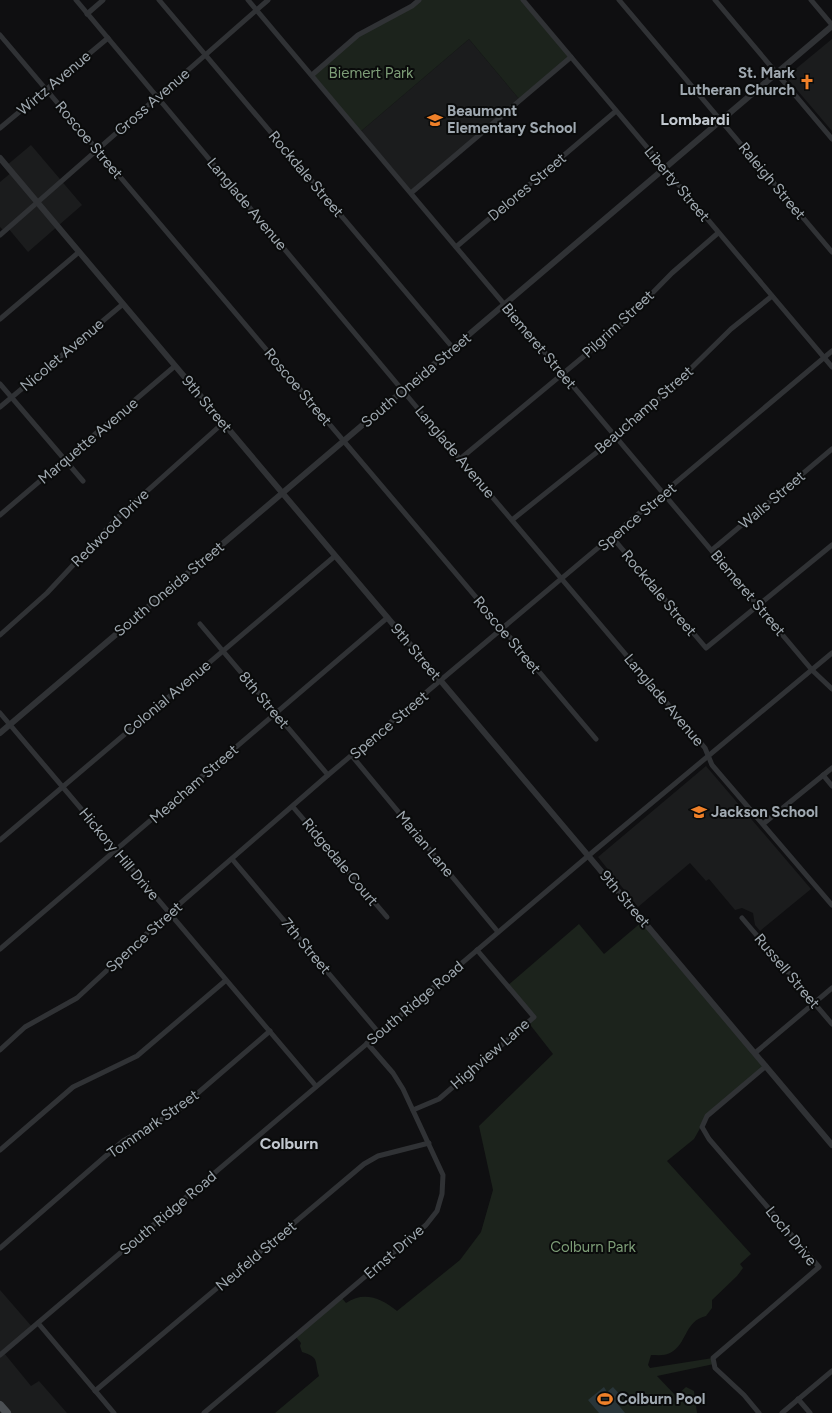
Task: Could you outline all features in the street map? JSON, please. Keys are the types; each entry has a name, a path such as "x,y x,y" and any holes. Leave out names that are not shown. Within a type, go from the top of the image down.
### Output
{"main road":[{"path":"0,1404 7,1413"}],"street":[{"name":"Langlade Avenue","path":"76,0 460,459 705,748 712,765 832,905"},
{"path":"87,14 103,0"},
{"name":"Rockdale Street","path":"159,0 453,348"},
{"name":"Biemeret Street","path":"248,0 812,670 832,689"},
{"name":"Gross Avenue","path":"0,235 268,0"},
{"path":"312,75 358,35 412,6 419,0"},
{"name":"Liberty Street","path":"523,0 832,368"},
{"name":"Raleigh Street","path":"619,0 832,252"},
{"path":"715,0 832,138"},
{"path":"811,0 832,25"},
{"name":"South Oneida Street","path":"0,733 343,441 404,391 720,119 832,25"},
{"name":"Roscoe Street","path":"0,34 502,630 596,739"},
{"name":"Wirtz Avenue","path":"0,128 108,38"},
{"path":"411,193 571,57"},
{"name":"Delores Street","path":"456,247 616,111"},
{"name":"9th Street","path":"0,158 832,1145"},
{"name":"Pilgrim Street","path":"460,459 619,327 672,273 718,233"},
{"path":"0,319 79,252"},
{"name":"Beauchamp Street","path":"512,520 668,392 731,329 772,296"},
{"name":"Nicolet Avenue","path":"0,407 123,304"},
{"name":"Spence Street","path":"0,1050 25,1027 77,998 169,913 293,807 328,775 441,682 832,351"},
{"name":"Marquette Avenue","path":"0,516 175,366"},
{"path":"0,384 83,481"},
{"name":"Redwood Drive","path":"0,635 47,593 117,518 223,423"},
{"name":"Walls Street","path":"712,550 832,449"},
{"name":"Rockdale Street","path":"612,537 706,648 759,606"},
{"path":"759,606 832,545"},
{"name":"Colonial Avenue","path":"0,840 335,556"},
{"name":"Meacham Street","path":"0,949 387,618"},
{"name":"8th Street","path":"200,624 328,775"},
{"name":"South Ridge Road","path":"0,1355 588,856 832,654"},
{"name":"Hickory Hill Drive","path":"0,712 225,981 270,1031 316,1086"},
{"name":"Marian Lane","path":"352,756 498,932"},
{"path":"763,824 832,768"},
{"path":"823,775 832,786"},
{"name":"Ridgedale Court","path":"293,807 387,917"},
{"name":"7th Street","path":"232,859 379,1033"},
{"name":"Russell Street","path":"742,918 832,1024"},
{"name":"Highview Lane","path":"413,1110 439,1099 534,1017 477,950"},
{"path":"0,1150 73,1086 137,1056 225,981"},
{"path":"755,1053 832,988"},
{"name":"Tommark Street","path":"0,1248 123,1142 178,1110 270,1031"},
{"name":"Ernst Drive","path":"204,1413 426,1225 437,1211 443,1175 413,1110 393,1074 367,1043"},
{"name":"Loch Drive","path":"759,1413 744,1395 715,1368 713,1358 819,1267 709,1139 702,1127 707,1116 766,1066"},
{"name":"Neufeld Street","path":"95,1391 364,1164 378,1156 429,1143"},
{"path":"38,1324 114,1413"},
{"path":"782,1413 832,1371"},
{"path":"798,1399 810,1413"}],"shaded area":[{"name":"Beaumont Elementary School","path":"469,39 520,100 411,193 360,132"},
{"path":"832,39 832,131 786,77"},
{"path":"31,145 82,205 28,252 8,228 4,231 0,227 0,182 12,172 6,166"},
{"name":"Jackson School","path":"706,766 811,889 760,931 755,925 753,913 742,908 735,910 709,879 706,881 690,863 638,907 598,857"},
{"path":"0,1290 33,1328 4,1353 31,1386 39,1381 67,1413 0,1413"},
{"name":"Colburn Pool","path":"604,1387 607,1392 613,1387 622,1397 616,1402 625,1413 599,1413 588,1400"}],"green space":[{"name":"Biemert Park","path":"419,0 523,0 571,57 520,100 469,39 360,132 312,75 358,35"},
{"name":"Colburn Park","path":"643,921 766,1066 707,1116 694,1139 667,1161 751,1254 740,1264 743,1268 737,1276 712,1300 712,1308 706,1316 693,1323 689,1328 680,1345 666,1355 651,1355 648,1365 650,1368 713,1358 714,1364 657,1376 676,1396 686,1387 694,1391 697,1413 275,1413 319,1376 314,1358 302,1352 300,1346 301,1343 295,1336 341,1297 346,1303 359,1297 372,1298 391,1306 397,1311 460,1260 481,1232 493,1190 479,1126 553,1054 528,1022 533,1017 507,986 579,924 604,954"}],"place":[{"name":"St. Mark Lutheran Church","path":"807,82"},
{"name":"Beaumont Elementary School","path":"435,120"},
{"name":"Jackson School","path":"699,812"},
{"name":"Colburn Pool","path":"605,1399"}],"district":[{"name":"Lombardi","path":"695,119"},
{"name":"Colburn","path":"289,1143"}]}
